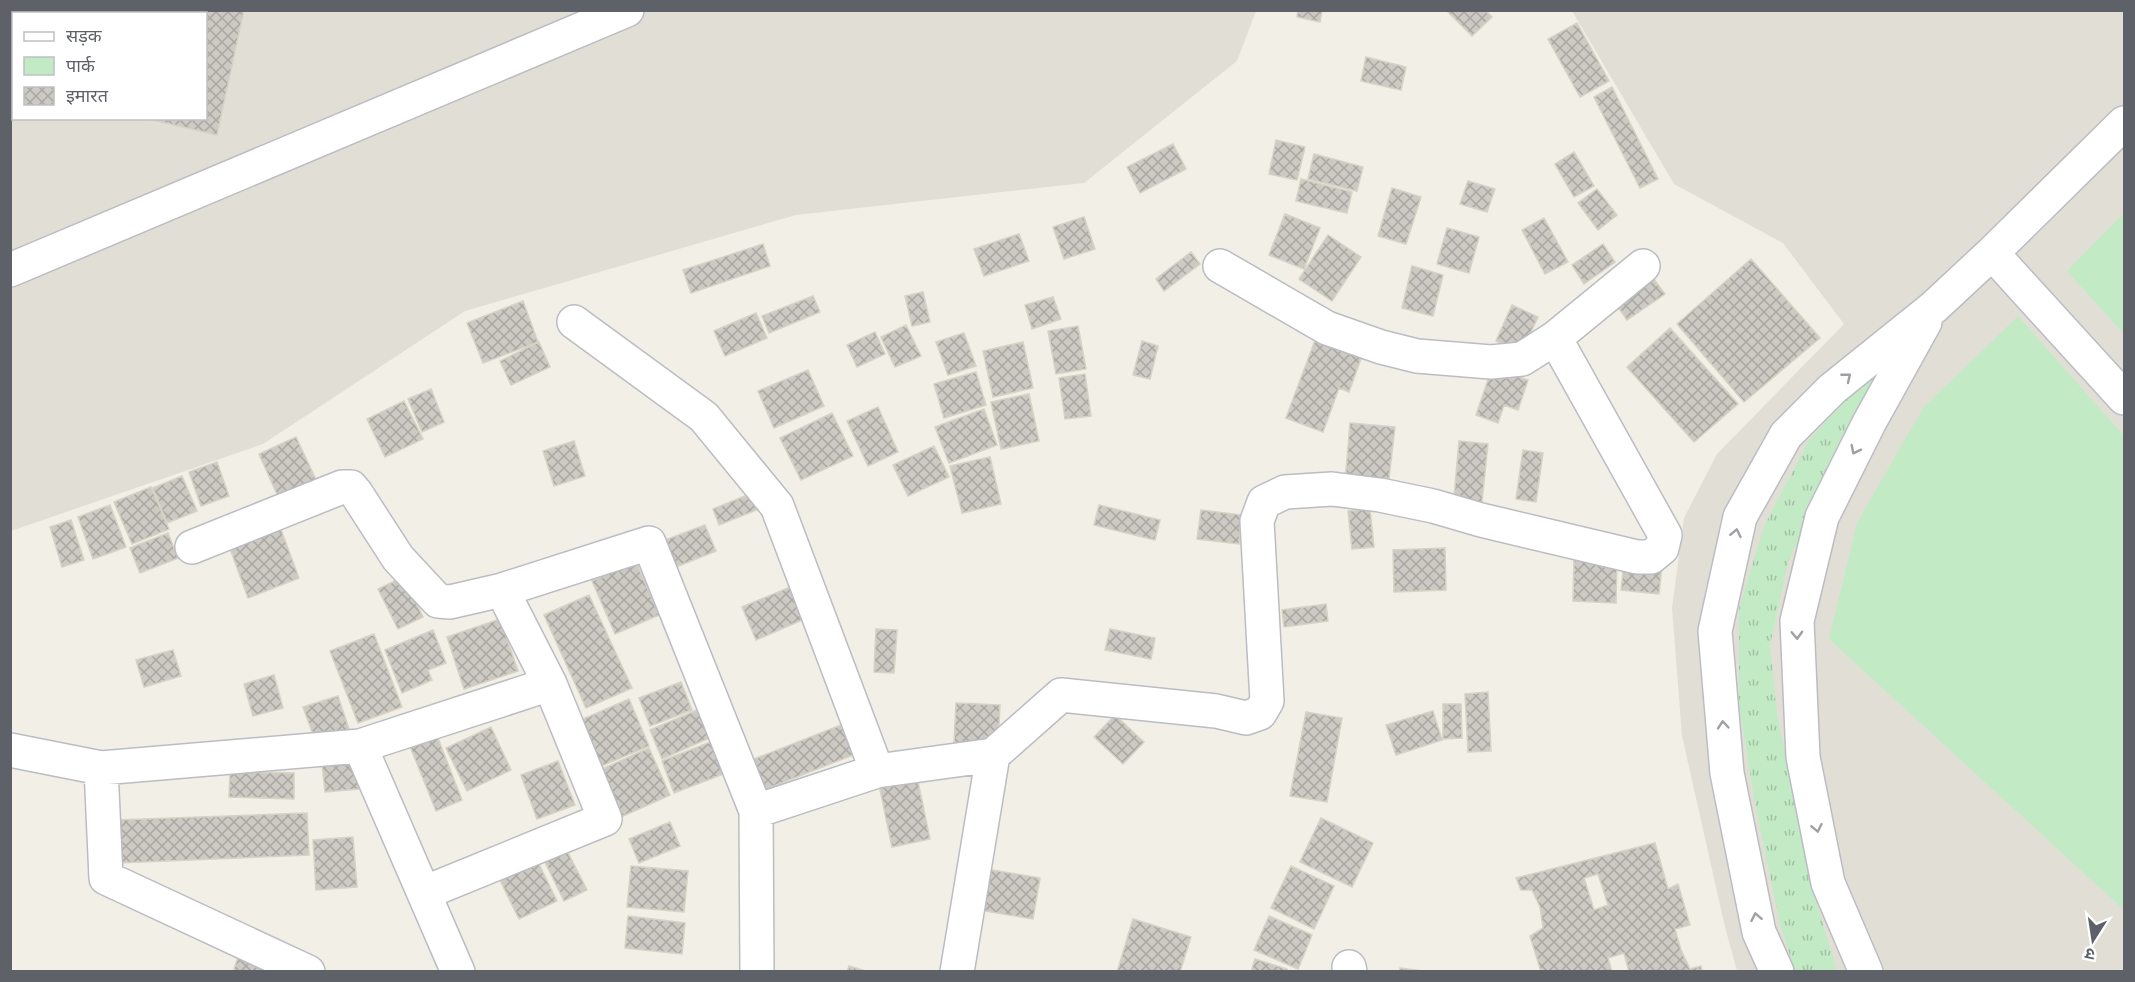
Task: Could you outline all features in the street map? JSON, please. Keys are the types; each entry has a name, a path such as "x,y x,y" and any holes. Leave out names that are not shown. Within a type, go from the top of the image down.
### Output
{"street":[{"path":"10,270 627,10"},
{"path":"1777,972 1759,932 1727,773 1715,631 1740,517 1786,435 1832,389 1934,307 2124,123"},
{"path":"1992,253 2124,398"},
{"path":"1220,266 1327,328 1417,356 1491,362 1522,359 1555,338 1643,266"},
{"path":"1866,972 1828,883 1805,768 1797,621 1822,517 1869,423 1934,307"},
{"path":"574,322 704,417 777,506 877,771"},
{"path":"756,811 877,771 993,755 1061,695 1216,711 1246,718 1260,713 1267,701 1257,521 1264,501 1285,492 1332,489 1380,495 1637,557 1651,556 1662,548 1665,535 1555,338"},
{"path":"192,547 342,487 351,487 398,558 438,601 450,602 502,590 650,543 756,811 757,972"},
{"path":"424,892 605,819 550,684 502,590"},
{"path":"10,750 101,768 360,746 550,684"},
{"path":"360,746 458,972"},
{"path":"957,972 993,755"},
{"path":"101,768 106,878 308,972"}],"shaded area":[{"path":"10,11 1256,11 1237,61 1084,183 796,215 465,311 263,444 11,531"},
{"path":"1572,11 2124,11 2124,971 1737,971 1682,736 1672,608 1684,518 1717,454 1844,324 1783,243 1674,184"}],"green space":[{"path":"2124,213 2124,334 2067,271"},
{"path":"2018,316 2124,436 2124,910 1829,639 1857,523 1923,408"},
{"path":"1885,370 1825,479 1788,563 1770,645 1777,715 1818,907 1837,971 1795,971 1780,924 1754,798 1739,704 1739,609 1764,526 1808,442 1851,392"}],"building":[{"path":"140,10 244,10 217,135 153,120 207,120 207,12 140,12"},
{"path":"1298,10 1322,10 1320,22 1297,17"},
{"path":"1446,10 1485,10 1492,17 1472,36"},
{"path":"1577,23 1609,81 1580,97 1548,39"},
{"path":"1366,57 1406,67 1401,90 1361,81"},
{"path":"1612,87 1658,179 1640,188 1594,97"},
{"path":"1276,140 1305,147 1297,180 1269,174"},
{"path":"1173,144 1186,169 1140,193 1127,167"},
{"path":"1574,152 1594,186 1574,197 1555,164"},
{"path":"1314,154 1363,167 1357,191 1308,179"},
{"path":"1301,179 1352,192 1347,213 1296,201"},
{"path":"1468,181 1495,189 1487,212 1460,204"},
{"path":"1392,188 1421,197 1406,244 1378,236"},
{"path":"1597,189 1617,215 1598,230 1578,203"},
{"path":"1285,214 1320,228 1304,269 1269,255"},
{"path":"1084,217 1095,249 1064,259 1053,227"},
{"path":"1544,218 1568,262 1545,274 1522,230"},
{"path":"1447,228 1479,237 1469,273 1437,264"},
{"path":"1019,234 1029,261 984,276 974,249"},
{"path":"1328,235 1361,257 1332,301 1299,279"},
{"path":"763,244 770,266 691,293 683,270"},
{"path":"1603,244 1615,262 1584,284 1572,265"},
{"path":"1191,252 1200,264 1164,291 1156,279"},
{"path":"1751,259 1820,338 1744,402 1677,324"},
{"path":"1412,266 1443,275 1433,316 1402,308"},
{"path":"1650,274 1665,294 1627,320 1613,300"},
{"path":"923,292 930,322 912,326 905,296"},
{"path":"813,296 820,312 769,333 762,316"},
{"path":"1053,297 1061,319 1032,329 1025,305"},
{"path":"523,301 538,342 483,363 467,323"},
{"path":"1512,305 1538,317 1521,353 1496,341"},
{"path":"756,313 767,338 725,356 714,331"},
{"path":"906,325 921,356 895,367 881,337"},
{"path":"1078,326 1086,369 1056,374 1048,331"},
{"path":"1670,328 1738,404 1694,442 1627,367"},
{"path":"875,332 885,354 857,367 847,345"},
{"path":"964,333 976,366 948,375 936,342"},
{"path":"1317,335 1363,353 1349,392 1339,388 1323,432 1286,418"},
{"path":"1142,341 1158,346 1150,379 1133,375"},
{"path":"539,342 550,367 511,385 500,361"},
{"path":"1023,342 1033,388 993,397 983,351"},
{"path":"1492,368 1528,380 1518,410 1504,405 1498,423 1476,415"},
{"path":"808,370 824,406 774,428 758,391"},
{"path":"976,372 986,405 944,418 934,384"},
{"path":"1085,374 1091,416 1065,419 1059,378"},
{"path":"431,389 444,422 422,432 408,399"},
{"path":"1029,394 1039,441 1001,449 991,402"},
{"path":"404,401 423,439 385,457 367,419"},
{"path":"878,407 898,452 868,466 847,421"},
{"path":"984,409 997,445 949,463 935,427"},
{"path":"832,413 853,456 801,480 780,438"},
{"path":"1350,423 1395,427 1388,487 1345,482"},
{"path":"296,437 318,484 280,501 259,454"},
{"path":"574,441 585,476 554,486 543,451"},
{"path":"1459,441 1488,444 1481,511 1453,508"},
{"path":"934,446 949,477 908,496 893,465"},
{"path":"1523,450 1543,453 1536,502 1516,499"},
{"path":"990,457 1001,504 962,513 950,466"},
{"path":"217,462 229,496 201,506 189,472"},
{"path":"182,476 197,511 167,523 153,488"},
{"path":"151,487 169,529 132,544 114,502"},
{"path":"755,492 761,508 719,525 713,509"},
{"path":"110,505 126,547 93,559 78,517"},
{"path":"1099,505 1160,520 1155,540 1094,525"},
{"path":"1370,509 1374,547 1352,549 1348,511"},
{"path":"1201,510 1241,515 1239,544 1197,539"},
{"path":"71,520 84,560 62,567 50,527"},
{"path":"705,525 716,551 671,569 660,542"},
{"path":"280,527 299,578 248,598 229,546"},
{"path":"168,533 178,558 140,573 130,548"},
{"path":"1445,548 1446,590 1394,592 1393,550"},
{"path":"1574,559 1617,561 1616,603 1573,601"},
{"path":"636,562 659,615 615,634 592,581"},
{"path":"1624,563 1662,567 1659,594 1621,590"},
{"path":"403,577 423,617 398,629 378,589"},
{"path":"795,585 809,617 756,640 742,607"},
{"path":"589,595 632,688 586,708 544,615"},
{"path":"1326,604 1328,621 1284,627 1282,610"},
{"path":"500,619 518,671 464,689 447,637"},
{"path":"876,629 897,630 894,673 874,672"},
{"path":"1110,629 1155,638 1151,659 1105,650"},
{"path":"433,630 446,663 428,670 432,680 402,693 385,650"},
{"path":"374,634 402,707 358,723 330,651"},
{"path":"173,650 181,676 144,687 136,660"},
{"path":"274,675 283,708 253,716 244,684"},
{"path":"681,682 692,710 650,726 639,698"},
{"path":"1488,692 1491,751 1468,752 1465,694"},
{"path":"338,696 349,729 315,740 303,707"},
{"path":"629,699 649,746 592,770 572,724"},
{"path":"956,703 1000,705 998,745 954,743"},
{"path":"1443,704 1461,704 1462,738 1443,739"},
{"path":"704,707 716,735 662,759 650,730"},
{"path":"1433,711 1442,740 1396,755 1386,725"},
{"path":"1306,712 1342,718 1327,802 1290,796"},
{"path":"1115,715 1144,742 1123,764 1094,737"},
{"path":"841,725 853,755 756,793 744,763"},
{"path":"491,727 511,770 467,791 446,748"},
{"path":"434,728 462,800 436,811 407,739"},
{"path":"718,739 731,771 674,793 662,761"},
{"path":"649,748 670,795 612,821 591,774"},
{"path":"354,751 359,789 325,792 321,754"},
{"path":"558,761 575,805 537,819 521,775"},
{"path":"230,772 294,773 294,799 229,797"},
{"path":"916,772 930,839 892,847 878,780"},
{"path":"307,813 309,855 118,863 117,820"},
{"path":"1321,818 1373,843 1352,887 1300,862"},
{"path":"670,822 680,846 639,863 629,839"},
{"path":"353,837 357,887 316,890 313,840"},
{"path":"562,841 587,890 564,901 540,852"},
{"path":"1655,843 1668,889 1678,884 1690,925 1675,929 1681,950 1690,969 1701,966 1702,972 1629,972 1624,953 1608,958 1612,972 1541,972 1530,936 1543,928 1540,907 1532,890 1521,890 1516,878","holes":["1598,874 1608,905 1594,910 1584,878"]},
{"path":"534,854 557,901 519,919 496,872"},
{"path":"631,866 688,871 684,912 627,907"},
{"path":"1291,866 1334,886 1314,929 1271,908"},
{"path":"980,868 1040,878 1033,919 973,909"},
{"path":"628,916 685,923 682,954 625,948"},
{"path":"1269,916 1312,935 1298,969 1254,950"},
{"path":"1133,919 1191,937 1180,972 1117,972"},
{"path":"239,954 287,972 233,972"},
{"path":"1255,959 1287,969 1287,972 1251,972"},
{"path":"849,966 869,972 847,972"},
{"path":"1400,968 1430,972 1400,972"}]}
